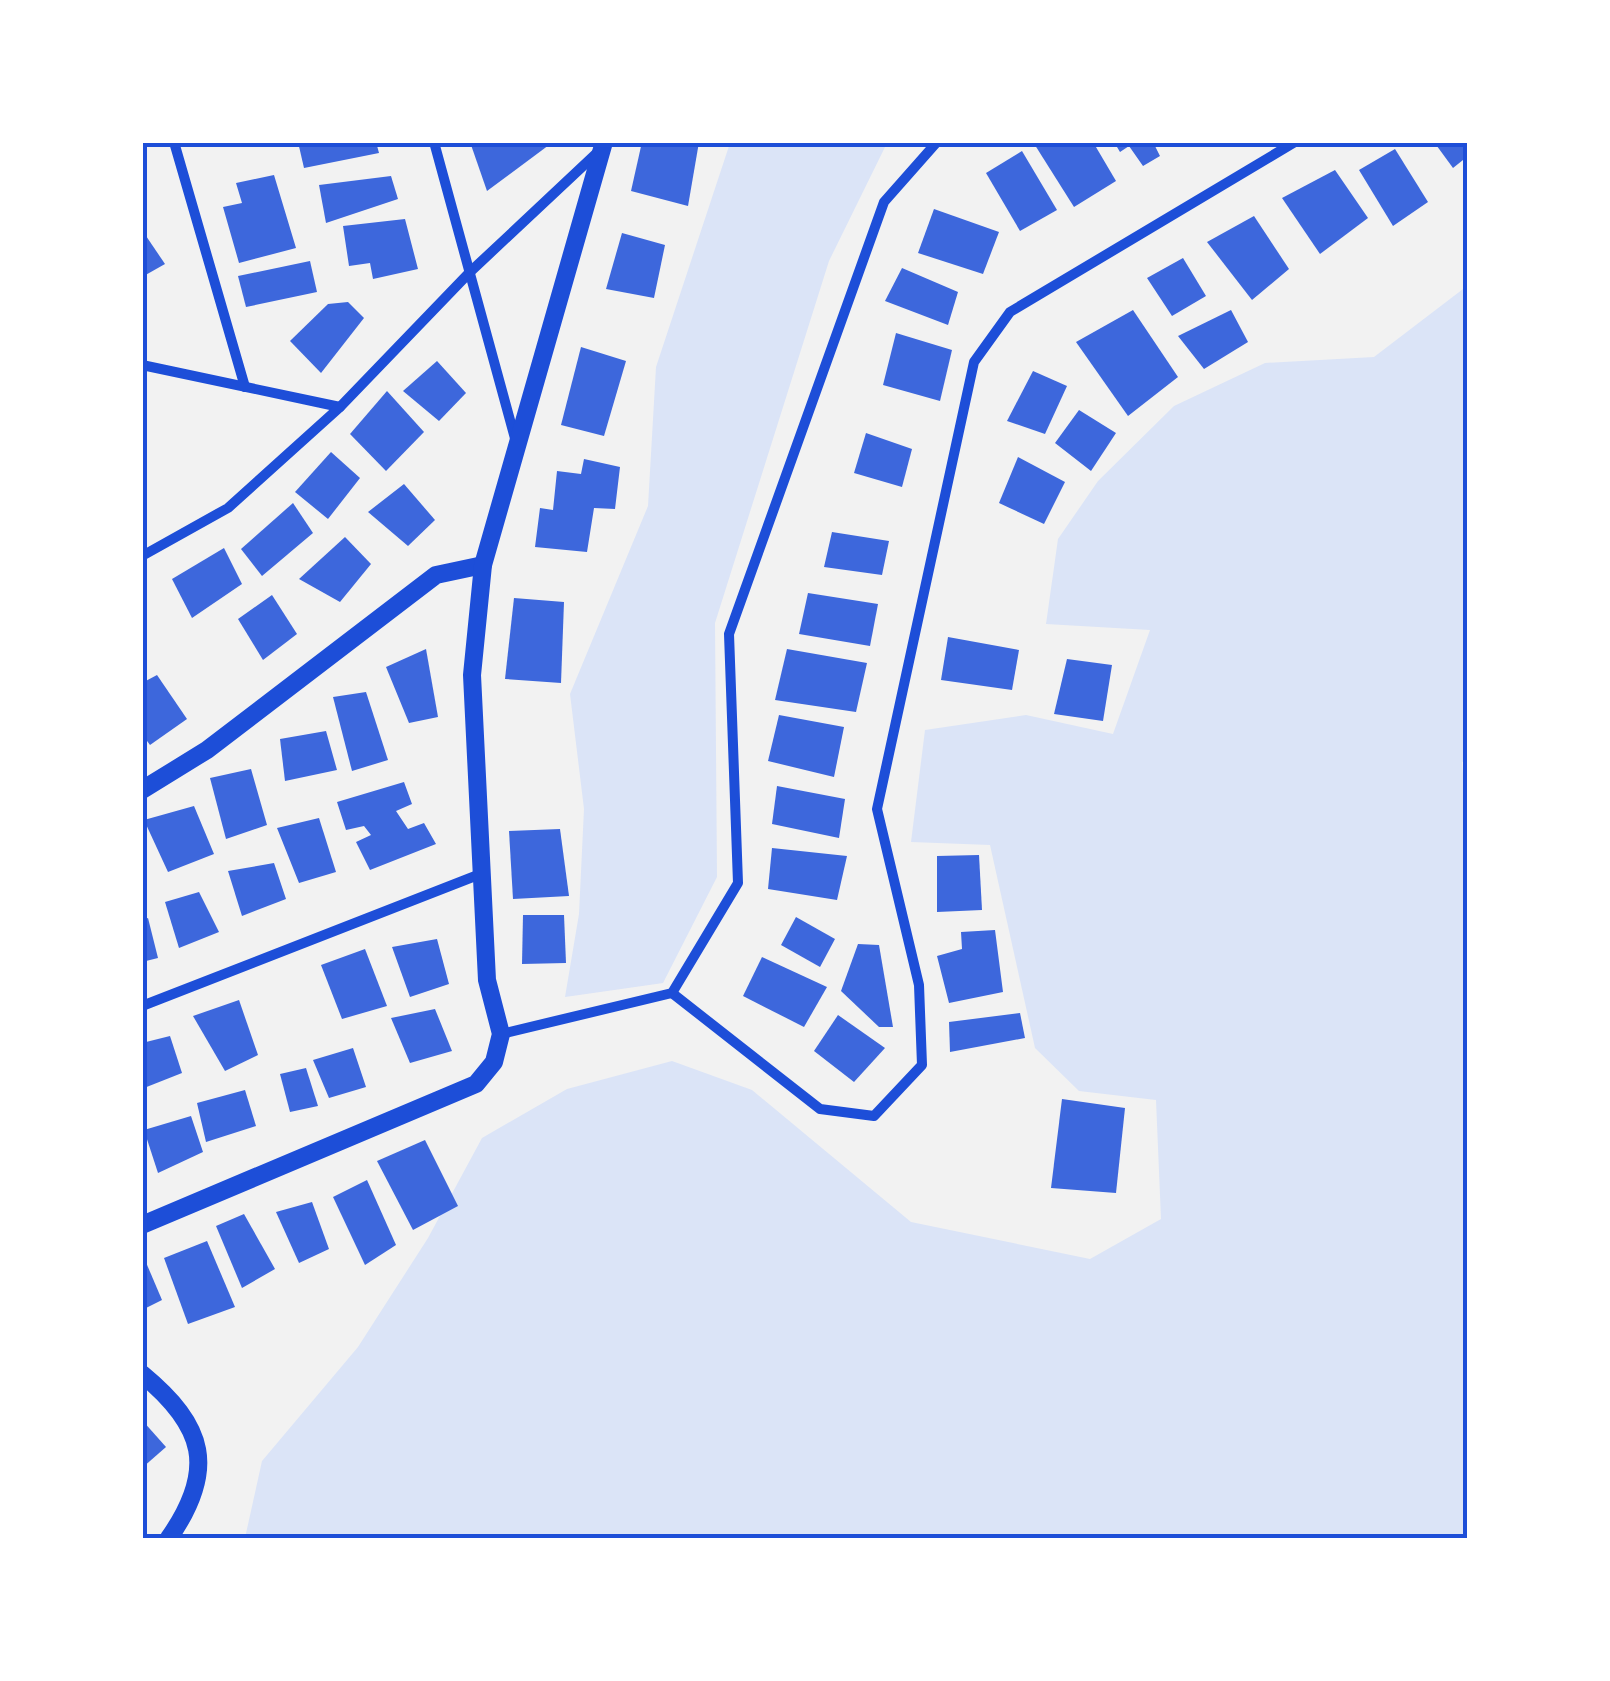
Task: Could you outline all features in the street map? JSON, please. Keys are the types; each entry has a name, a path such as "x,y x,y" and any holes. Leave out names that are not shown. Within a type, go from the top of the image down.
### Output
{"street":[{"path":"174,142 245,387"},
{"path":"434,142 518,448"},
{"path":"501,1034 672,994 738,884 729,634 884,202 937,142"},
{"path":"672,994 820,1108 874,1116 922,1065 918,985 877,809 974,362 1010,312 1295,142"},
{"path":"142,556 228,508 340,407 470,272 604,145"},
{"path":"142,1225 476,1084 494,1062 501,1034 487,980 472,674 482,566 604,145"},
{"path":"142,365 340,407"},
{"path":"142,790 206,750 436,575 482,566"},
{"path":"142,1006 483,873"},
{"path":"142,1374 179,1404 196,1443 199,1472 190,1509 169,1538"}],"shaded area":[{"path":"730,143 887,143 829,261 715,623 717,877 663,983 565,997 579,914 584,809 570,694 648,506 656,367"},
{"path":"1467,286 1468,760 1462,762 1468,837 1467,1538 245,1538 262,1461 358,1347 428,1238 482,1138 567,1089 672,1061 752,1090 911,1222 1090,1259 1161,1219 1156,1100 1079,1091 1035,1048 990,845 911,842 925,730 1026,715 1113,734 1150,630 1046,624 1058,539 1098,481 1174,406 1265,363 1374,357"}],"building":[{"path":"298,142 376,142 379,153 304,168"},
{"path":"470,142 553,142 487,191"},
{"path":"642,142 699,142 688,206 631,191"},
{"path":"1033,142 1093,142 1116,181 1074,207"},
{"path":"1114,142 1153,142 1160,156 1143,166 1129,146 1120,152"},
{"path":"1434,142 1468,142 1468,156 1453,168"},
{"path":"1395,149 1428,202 1393,226 1359,170"},
{"path":"1022,151 1057,210 1020,231 986,173"},
{"path":"1335,170 1368,218 1320,254 1282,198"},
{"path":"274,175 296,248 239,263 223,207 242,203 236,183"},
{"path":"391,176 398,199 326,223 319,185"},
{"path":"934,209 999,232 983,274 918,253"},
{"path":"1254,216 1289,269 1252,300 1207,242"},
{"path":"405,219 418,269 373,279 370,263 349,266 343,226"},
{"path":"142,230 165,264 142,277"},
{"path":"622,233 665,245 654,298 606,289"},
{"path":"1183,258 1206,296 1172,316 1147,278"},
{"path":"310,261 317,292 246,307 238,276"},
{"path":"902,268 958,292 948,325 885,301"},
{"path":"348,302 364,318 321,373 290,341 328,304"},
{"path":"1133,310 1178,377 1128,416 1076,342"},
{"path":"1231,310 1248,342 1204,369 1178,336"},
{"path":"896,333 952,350 940,401 883,385"},
{"path":"581,347 626,361 604,436 561,425"},
{"path":"437,361 466,393 439,421 403,391"},
{"path":"1033,371 1067,386 1045,434 1007,421"},
{"path":"387,391 424,432 386,471 350,434"},
{"path":"1079,410 1116,433 1091,471 1055,443"},
{"path":"866,433 912,449 902,487 854,473"},
{"path":"331,452 360,478 328,519 295,492"},
{"path":"1018,457 1065,482 1044,524 999,503"},
{"path":"584,459 620,467 615,509 594,508 587,552 535,547 540,508 553,510 557,471 581,474"},
{"path":"404,484 435,520 408,546 368,512"},
{"path":"293,503 313,533 262,576 241,549"},
{"path":"832,532 889,541 882,575 824,567"},
{"path":"345,537 371,564 340,602 299,579"},
{"path":"224,548 242,584 192,618 172,579"},
{"path":"808,593 878,604 870,646 799,634"},
{"path":"272,595 297,634 263,660 238,619"},
{"path":"514,598 564,602 561,683 505,679"},
{"path":"948,637 1019,650 1012,690 941,680"},
{"path":"426,649 438,717 409,723 386,667"},
{"path":"787,649 867,663 856,712 775,700"},
{"path":"1067,659 1112,665 1103,721 1054,714"},
{"path":"157,675 187,719 150,745 142,734 142,683"},
{"path":"366,692 388,760 352,771 333,697"},
{"path":"779,715 844,727 834,777 768,761"},
{"path":"326,731 337,770 285,781 280,739"},
{"path":"251,769 267,825 226,839 210,778"},
{"path":"404,782 412,804 396,811 408,829 424,823 436,844 370,870 356,842 371,835 364,826 346,830 337,802"},
{"path":"777,786 845,799 839,838 772,824"},
{"path":"194,806 214,854 168,872 144,820"},
{"path":"319,818 336,872 299,883 277,828"},
{"path":"560,829 569,896 513,899 509,831"},
{"path":"772,848 847,856 837,900 768,889"},
{"path":"979,855 982,910 937,912 937,856"},
{"path":"274,863 286,899 242,916 228,871"},
{"path":"199,892 219,932 179,948 165,902"},
{"path":"523,915 564,915 566,963 522,964"},
{"path":"796,917 835,939 820,967 781,945"},
{"path":"148,918 158,958 142,962 142,920"},
{"path":"995,930 1003,992 949,1003 937,956 962,949 961,932"},
{"path":"437,939 449,984 410,997 392,947"},
{"path":"858,944 879,945 893,1027 879,1027 841,991"},
{"path":"365,949 387,1006 342,1019 321,965"},
{"path":"762,957 827,987 804,1027 743,996"},
{"path":"239,1000 258,1055 225,1071 193,1016"},
{"path":"435,1009 452,1051 410,1063 391,1018"},
{"path":"1020,1013 1025,1038 950,1052 949,1022"},
{"path":"838,1015 885,1048 854,1082 814,1051"},
{"path":"170,1036 182,1073 144,1088 142,1043"},
{"path":"353,1048 366,1087 329,1098 313,1060"},
{"path":"306,1068 318,1106 290,1112 280,1074"},
{"path":"245,1090 256,1126 206,1142 197,1103"},
{"path":"1062,1099 1125,1108 1116,1193 1051,1188"},
{"path":"191,1116 203,1152 158,1173 144,1130"},
{"path":"425,1140 458,1206 413,1230 377,1161"},
{"path":"367,1180 396,1245 365,1265 333,1197"},
{"path":"312,1202 329,1249 299,1263 276,1212"},
{"path":"244,1214 275,1269 242,1288 216,1226"},
{"path":"207,1241 235,1307 188,1324 164,1258"},
{"path":"142,1253 162,1300 142,1310"},
{"path":"142,1420 166,1447 142,1468"}]}
